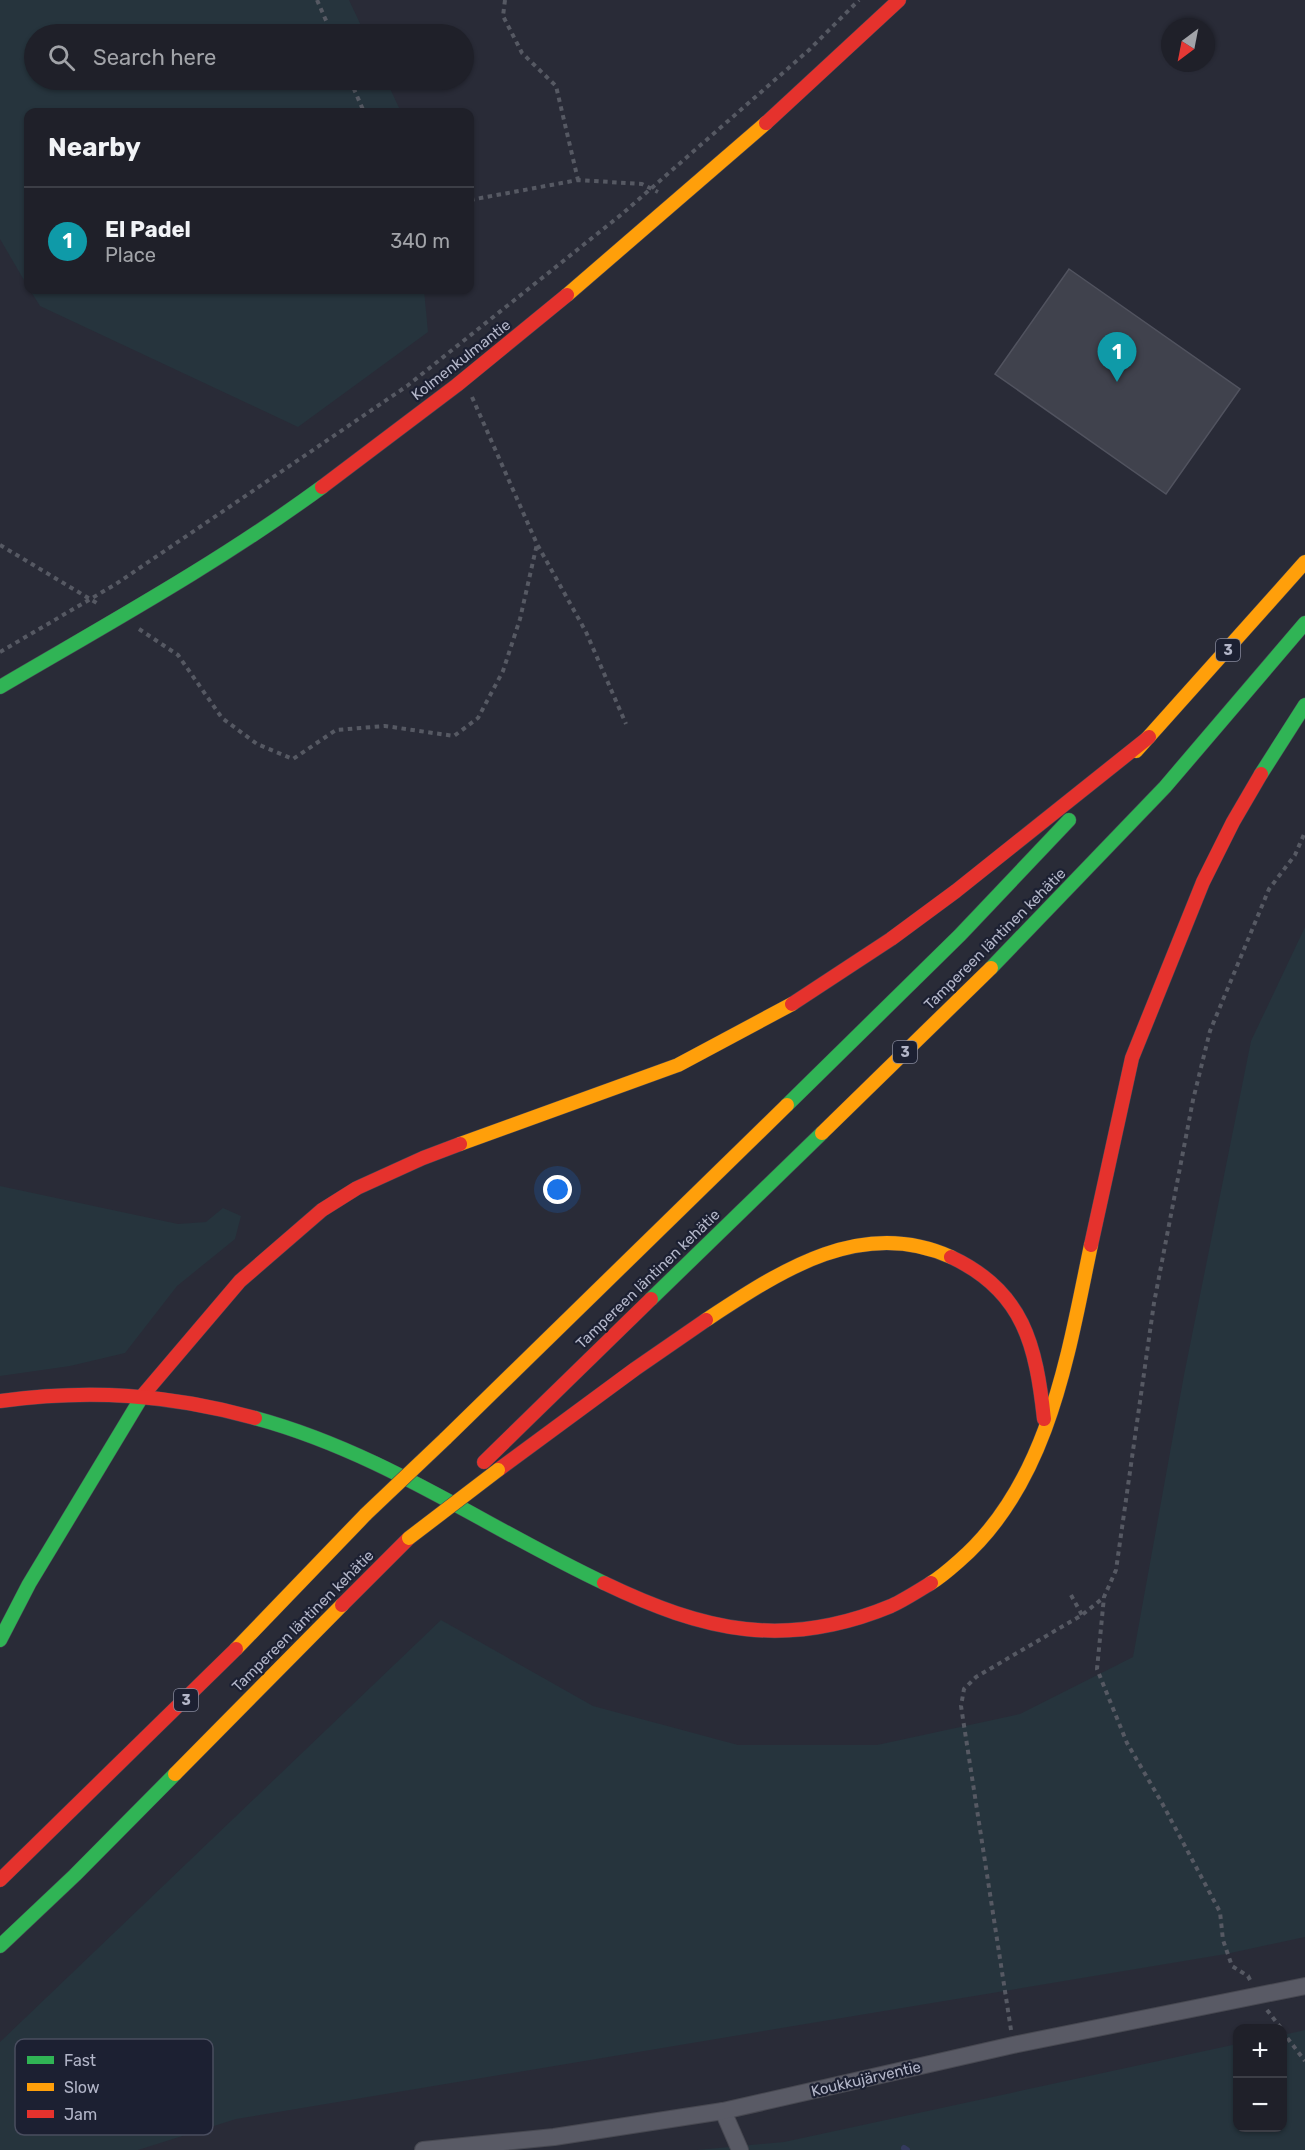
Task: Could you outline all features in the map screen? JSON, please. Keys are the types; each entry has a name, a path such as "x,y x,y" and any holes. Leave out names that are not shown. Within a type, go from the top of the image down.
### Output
{"main road":[{"name":"Kolmenkulmantie","path":"0,687 120,617 241,542 300,502 465,380 677,202 899,0"},
{"name":"Tampereen läntinen kehätie","path":"0,1880 213,1673 366,1514 960,935 1149,737 1305,562"},
{"name":"Tampereen läntinen kehätie","path":"0,1946 75,1875 484,1462 995,964 1165,787 1305,623"},
{"path":"0,1401 60,1394 143,1395 228,1411 298,1431 364,1457 610,1588 658,1609 728,1627 756,1631 812,1629 839,1625 882,1610 912,1596 935,1582 977,1545 997,1522 1031,1466 1066,1368 1130,1062 1191,906 1232,823 1305,705"},
{"path":"0,1640 29,1584 143,1395 240,1281 322,1210 357,1188 423,1158 678,1065 798,1001 891,939 947,898 1149,737"},
{"path":"409,1538 594,1398 686,1333 761,1285 804,1261 840,1249 899,1242 925,1247 975,1269 1004,1293 1019,1313 1031,1339 1039,1370 1045,1431"}],"street":[{"name":"Koukkujärventie","path":"423,2150 554,2137 723,2111 1013,2045 1305,1986"},
{"path":"723,2111 740,2150"}],"path":[{"path":"317,0 328,24"},
{"path":"505,0 503,16 522,53 556,86 578,180"},
{"path":"0,652 116,584 407,386 622,214 809,50 859,0"},
{"path":"354,90 362,108"},
{"path":"474,199 578,180 642,184 677,202"},
{"path":"465,380 537,544 585,632 626,724"},
{"path":"0,545 91,599 178,655 222,718 257,744 292,759 336,730 385,726 454,736 478,718 502,671 520,619 537,544"},
{"path":"1257,1996 1248,1976 1232,1966 1223,1940 1220,1912 1127,1743 1097,1669 1104,1597 1116,1570 1154,1303 1193,1100 1209,1031 1269,889 1295,855 1305,832"},
{"path":"1071,1595 1082,1616"},
{"path":"1013,2045 961,1706 964,1689 976,1677 1082,1616 1104,1597"},
{"path":"1287,2038 1305,2061"}],"shaded area":[{"path":"0,0 349,0 360,24 24,24 24,90 391,90 399,108 24,108 24,280 0,239"},
{"path":"32,294 424,294 428,332 298,427 40,306"},
{"path":"1305,927 1305,1937 1226,1954 236,2119 213,2126 213,2039 15,2039 15,2135 185,2135 138,2150 0,2150 0,2042 441,1620 593,1706 738,1745 877,1745 1020,1714 1133,1657 1184,1375 1251,1041"},
{"path":"0,1186 178,1224 206,1222 223,1208 241,1216 235,1239 177,1286 125,1353 70,1366 0,1376"},
{"path":"1305,2030 1305,2150 697,2150 784,2142 1233,2045 1233,2132 1287,2132 1287,2034"}],"building":[{"path":"1069,269 1240,389 1166,494 995,374"}],"traffic: fast":[{"path":"0,687 204,566 322,487"},
{"path":"991,968 1165,787 1305,623"},
{"path":"1261,774 1305,705"},
{"path":"787,1105 960,935 1069,820"},
{"path":"651,1299 822,1133"},
{"path":"0,1640 29,1584 143,1395"},
{"path":"255,1418 302,1433 391,1471 604,1583"},
{"path":"0,1946 75,1875 175,1774"}],"traffic: slow":[{"path":"567,295 766,123"},
{"path":"1136,751 1305,562"},
{"path":"822,1133 991,968"},
{"path":"460,1144 678,1065 792,1004"},
{"path":"445,1439 787,1105"},
{"path":"706,1320 762,1284 792,1268 822,1255 853,1246 885,1243 918,1246 951,1257"},
{"path":"931,1583 959,1561 990,1529 1014,1494 1034,1455 1050,1415 1063,1372 1091,1245"},
{"path":"366,1514 445,1439"},
{"path":"409,1538 498,1470"},
{"path":"236,1649 366,1514"},
{"path":"175,1774 342,1605"}],"traffic: jam":[{"path":"766,123 899,0"},
{"path":"322,487 457,385 567,295"},
{"path":"792,1004 891,939 956,891 1149,737"},
{"path":"1091,1245 1132,1058 1203,882 1233,822 1261,774"},
{"path":"143,1395 240,1281 322,1210 357,1188 460,1144"},
{"path":"951,1257 976,1271 995,1286 1022,1323 1036,1368 1044,1419"},
{"path":"484,1462 651,1299"},
{"path":"498,1470 706,1320"},
{"path":"0,1401 65,1395 128,1396 191,1404 255,1418"},
{"path":"342,1605 409,1538"},
{"path":"604,1583 641,1600 711,1623 745,1629 780,1631 816,1628 852,1620 891,1606 931,1583"},
{"path":"0,1880 236,1649"}],"place":[{"name":"El Padel","path":"1117,382"}]}
